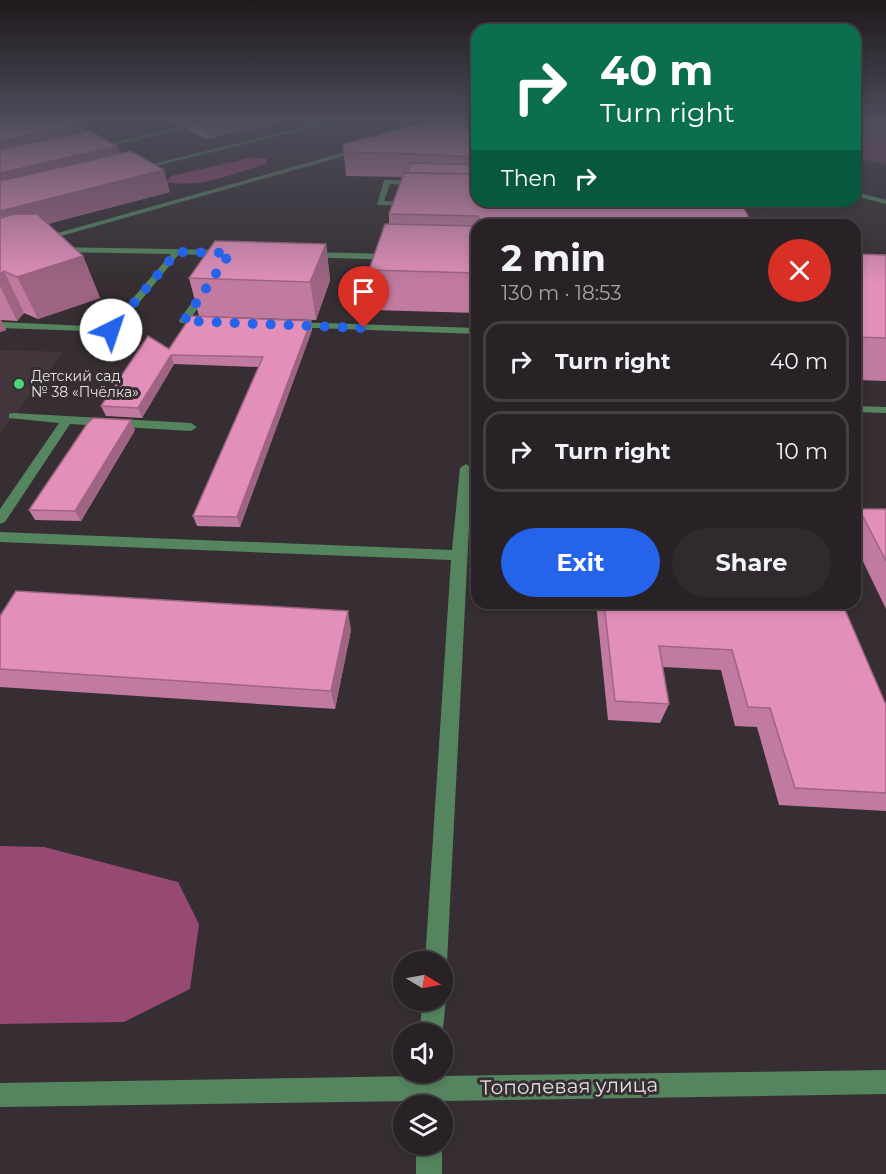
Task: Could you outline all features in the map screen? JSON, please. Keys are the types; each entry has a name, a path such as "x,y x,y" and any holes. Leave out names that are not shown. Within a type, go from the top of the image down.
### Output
{"street":[{"path":"44,238 270,175"},
{"path":"416,204 380,203 387,182 432,184"},
{"path":"861,196 886,202"},
{"path":"47,249 230,253 184,321 219,322"},
{"path":"1,325 111,330 177,252"},
{"path":"300,255 406,257"},
{"path":"278,325 471,331"},
{"path":"861,409 886,410"},
{"path":"13,416 191,427"},
{"path":"0,519 68,420"},
{"path":"437,951 466,468"},
{"path":"0,537 459,555"},
{"name":"Тополевая улица","path":"0,1095 886,1082"},
{"path":"429,1155 429,1174"}],"shaded area":[{"path":"230,175 204,182 178,184 166,182 171,176"},
{"name":"Детский сад № 38 «Пчёлка»","path":"0,350 64,352 0,433"},
{"path":"0,846 44,847 178,882 199,924 190,989 124,1022 0,1024"}],"building":[{"path":"27,175 145,175 0,211 0,181"},
{"path":"403,175 471,175 471,207 743,207 750,219 479,219 478,216 389,214"},
{"path":"14,214 37,214 83,256 17,277 4,271 0,274 0,218"},
{"path":"385,224 471,226 471,273 369,270"},
{"path":"215,241 326,244 310,282 189,278"},
{"path":"861,254 886,255 886,338 861,337"},
{"path":"191,316 311,321 237,517 193,516 263,357 171,355 138,408 101,406 148,336 169,349"},
{"path":"93,418 131,420 75,511 29,510 87,424"},
{"path":"861,509 886,509 886,561 861,513"},
{"path":"16,591 348,611 331,691 0,669 0,616"},
{"path":"605,609 845,609 886,705 886,793 795,788 770,708 748,707 732,650 659,646 669,704 615,701"}],"place":[{"name":"Детский сад № 38 «Пчёлка»","path":"19,384"}],"route":[{"path":"111,330 177,252 230,253 184,321 364,328"}]}
